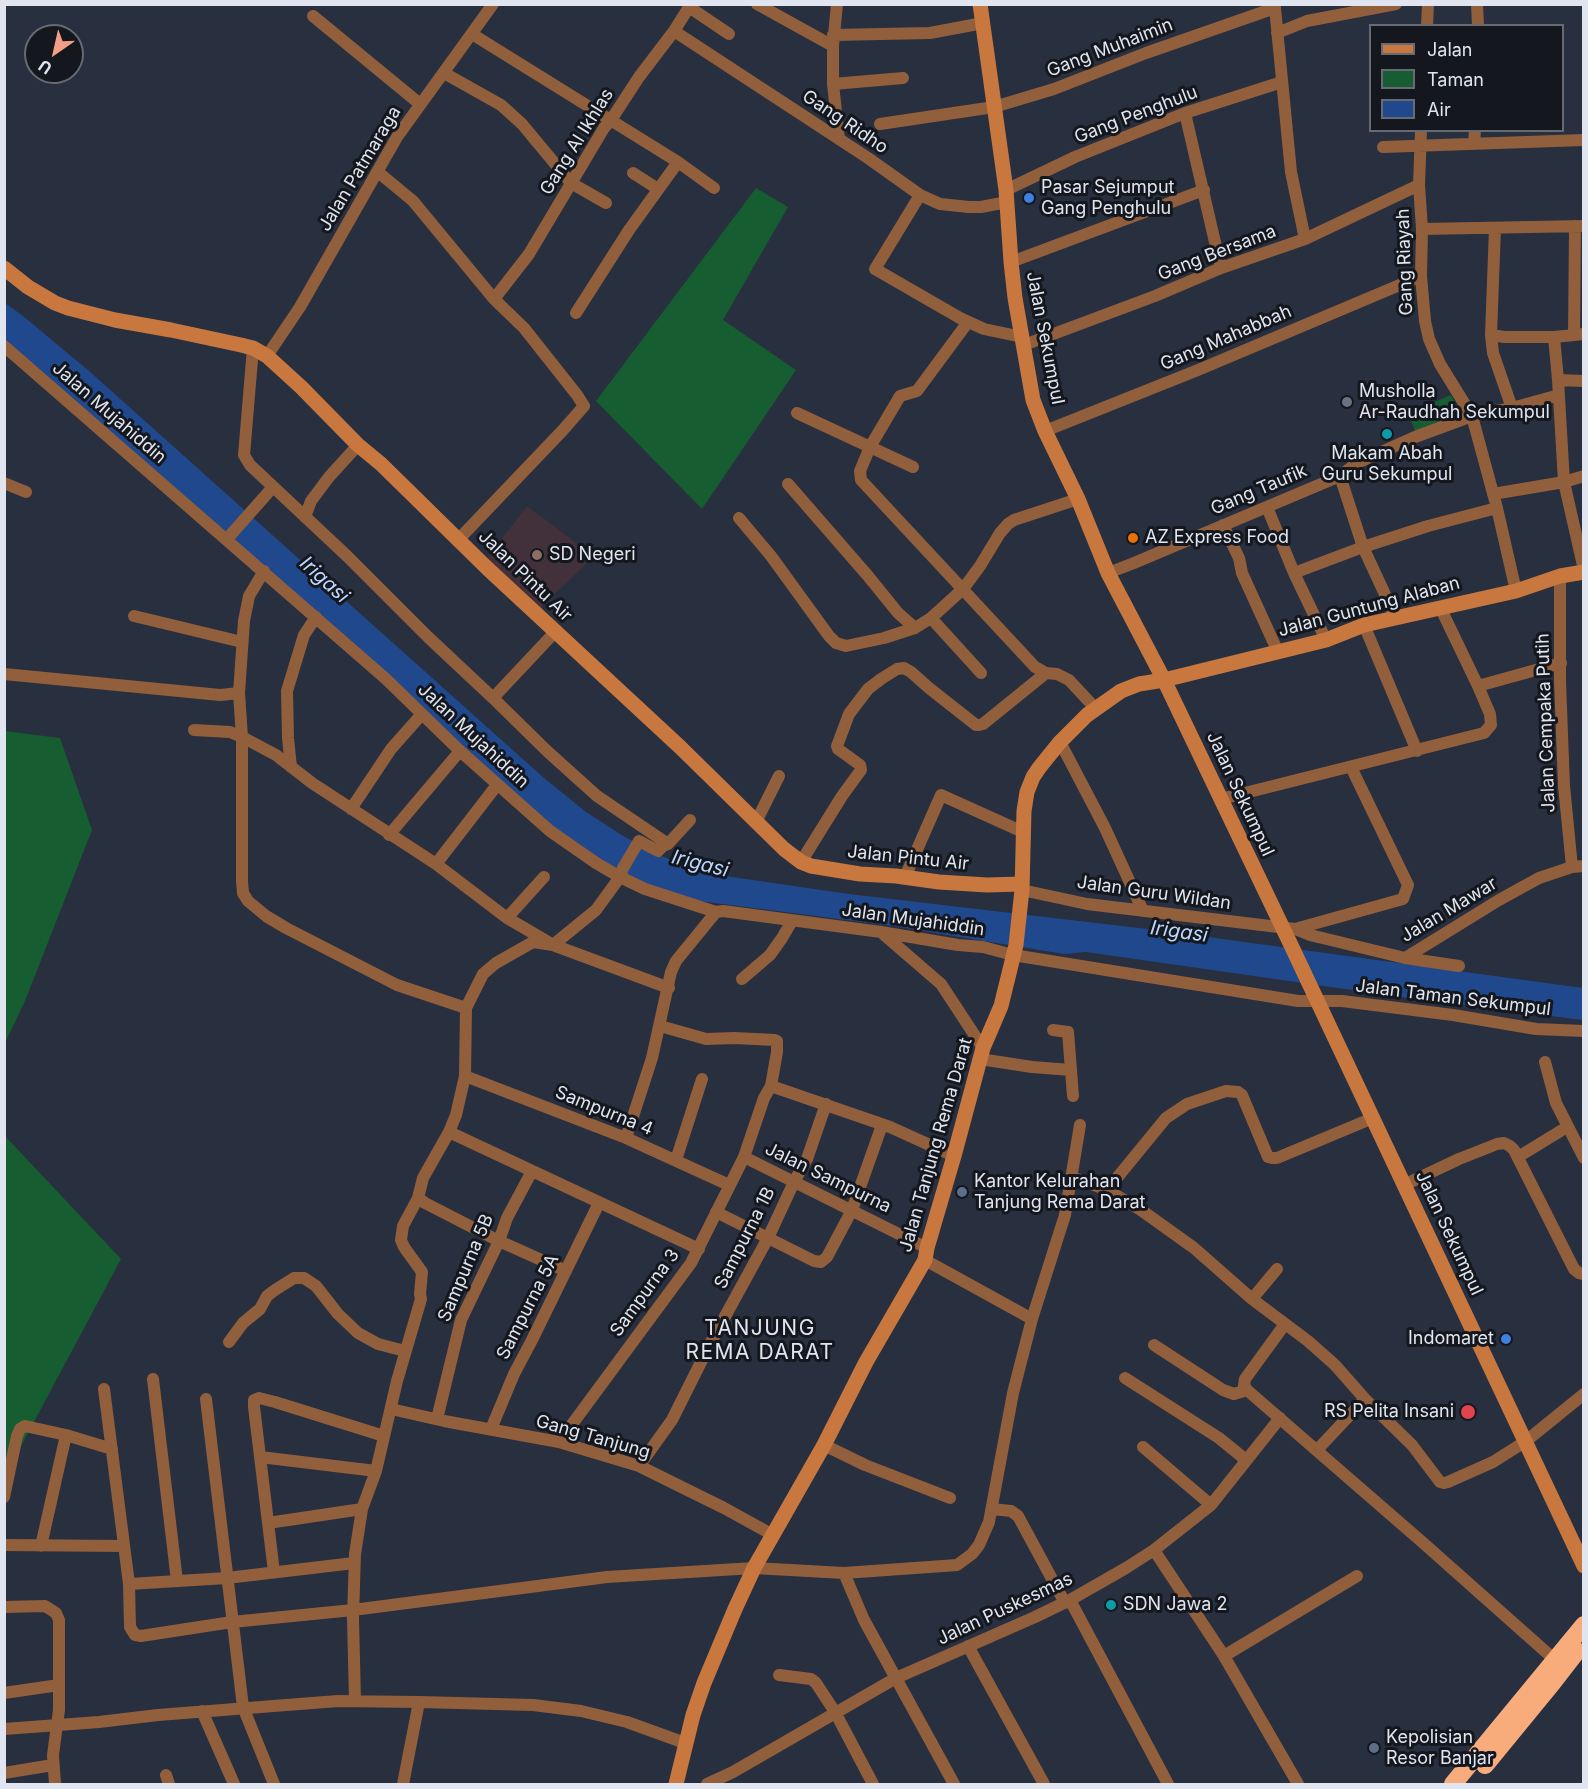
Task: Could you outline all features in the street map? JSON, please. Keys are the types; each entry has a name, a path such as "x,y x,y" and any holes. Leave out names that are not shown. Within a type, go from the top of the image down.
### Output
{"highway":[{"path":"1453,1785 1584,1625"},
{"path":"1469,1785 1584,1643"}],"street":[{"name":"Jalan Patmaraga","path":"267,356 300,307 397,137 493,4"},
{"path":"757,4 833,41 930,33 983,23"},
{"path":"837,4 833,41 833,84 839,139"},
{"name":"Jalan Sekumpul","path":"980,4 1006,196 1011,262 1033,400 1045,431 1078,499 1108,573 1164,680 1289,933 1318,1002 1584,1566"},
{"path":"1277,33 1307,21 1396,4"},
{"path":"1427,24 1428,4"},
{"path":"1477,4 1478,24"},
{"path":"690,6 729,34"},
{"name":"Gang Al Ikhlas","path":"494,299 529,254 604,128 690,6"},
{"path":"1272,7 1275,8 1291,172 1305,239"},
{"name":"Gang Muhaimin","path":"880,124 994,107 1054,89 1272,7"},
{"path":"313,16 420,104"},
{"name":"Gang Ridho","path":"674,31 920,195 940,204 969,207 981,207 1006,196"},
{"path":"472,34 678,162 714,188"},
{"path":"444,73 501,105 522,124 571,183 606,202"},
{"path":"833,84 903,78"},
{"name":"Gang Penghulu","path":"1006,196 1076,157 1185,113 1282,82"},
{"path":"1185,113 1221,268"},
{"name":"Gang Riayah","path":"1421,132 1419,185 1422,230 1421,276 1425,321 1429,339 1440,364 1472,416 1497,508 1516,591"},
{"path":"1474,144 1475,132"},
{"path":"1383,147 1584,140"},
{"path":"576,313 629,230 678,162"},
{"path":"378,172 413,201 494,299 524,328 584,406 459,539"},
{"path":"633,173 658,189"},
{"name":"Gang Bersama","path":"1023,341 1155,296 1221,268 1305,239 1419,185"},
{"path":"1011,262 1204,190"},
{"path":"920,195 875,269 968,322 1023,341"},
{"path":"1422,230 1579,226 1579,334 1554,338 1505,337 1491,334"},
{"path":"1495,228 1491,334 1493,353 1512,408"},
{"name":"Jalan Pintu Air","path":"4,268 46,298 75,311 253,348 267,356 555,632 680,747 784,849 801,862 811,866 860,874 1022,890"},
{"name":"Gang Mahabbah","path":"1045,431 1198,370 1421,276"},
{"path":"968,322 917,391 900,396 870,447 860,471 861,480 1035,668 1069,680 1096,709"},
{"path":"1554,338 1564,482 1584,571"},
{"name":"Jalan Mujahiddin","path":"4,346 148,473 229,536 264,571 392,684 460,751 550,831 573,848 668,897 716,912 723,911 881,932 958,945 1014,950 1298,1001 1318,1002"},
{"path":"253,348 244,455 250,465 547,751 597,795 668,844"},
{"path":"1558,380 1584,381"},
{"name":"Gang Taufik","path":"1108,573 1340,476 1357,463 1415,437 1472,416 1559,395"},
{"path":"798,413 913,467"},
{"path":"305,517 311,501 358,445"},
{"path":"1340,476 1363,547 1396,618"},
{"path":"1493,494 1564,482 1584,476"},
{"path":"4,483 26,492"},
{"path":"788,484 898,613 915,628"},
{"path":"229,536 273,487"},
{"path":"739,518 771,556 829,636 836,643 846,646 884,638 915,628 931,618 963,589 1008,524 1078,499"},
{"path":"1267,507 1294,573 1326,640"},
{"path":"1294,573 1428,526 1497,508"},
{"path":"1223,525 1278,652"},
{"path":"264,571 249,596 238,693 242,737 243,893 248,902 286,928 397,985 466,1008"},
{"name":"Jalan Guntung Alaban","path":"1164,680 1326,640 1364,625 1516,591 1560,576 1584,571"},
{"name":"Jalan Cempaka Putih","path":"1560,576 1564,786 1578,866"},
{"path":"1221,799 1417,751 1484,733 1489,729 1490,714 1440,607"},
{"path":"134,616 242,642"},
{"path":"291,767 287,691 304,635 316,617"},
{"path":"931,618 981,673"},
{"path":"1364,625 1417,751"},
{"path":"493,698 555,632"},
{"path":"1478,687 1561,663"},
{"path":"801,862 861,770 860,765 837,746 849,714 863,695 881,679 897,669 904,668 980,725 1046,673"},
{"path":"4,674 220,694 238,693"},
{"name":"Jalan Tanjung Rema Darat","path":"676,1785 685,1743 704,1683 754,1568 824,1445 866,1362 926,1254 981,1054 1001,1006 1014,950 1022,890 1024,811 1027,792 1033,777 1060,742 1087,715 1121,691 1139,684 1164,680"},
{"path":"351,809 391,749 422,714"},
{"path":"194,730 230,732 276,755 312,783 436,864 507,918 553,945 669,988"},
{"path":"1060,742 1105,828 1143,911"},
{"path":"389,835 460,751"},
{"path":"1289,933 1403,899 1408,885 1351,767"},
{"path":"756,822 779,776"},
{"path":"436,864 497,785"},
{"path":"905,878 941,795 1023,832"},
{"path":"355,1701 354,1563 362,1509 376,1471 405,1351 421,1299 422,1272 404,1247 401,1233 418,1198 423,1178 456,1115 465,1076 466,1008 483,974 496,963 533,942 553,945 596,910 639,841 658,851 668,844 690,820"},
{"name":"Jalan Mawar","path":"1289,933 1310,935 1405,958 1539,878 1578,866"},
{"path":"507,918 544,877"},
{"name":"Jalan Guru Wildan","path":"1022,890 1088,904 1289,933"},
{"path":"626,1138 652,1059 671,972 676,961 716,912"},
{"path":"742,979 770,955 792,921"},
{"path":"881,932 940,984 981,1054 1032,1067 1071,1070"},
{"path":"1405,958 1459,966"},
{"name":"Jalan Taman Sekumpul","path":"1318,1002 1342,1002 1453,1015 1536,1029 1584,1031"},
{"name":"Sampurna 3","path":"559,1442 691,1263 744,1156 764,1098 771,1086 777,1041 706,1039 660,1026"},
{"path":"1053,1030 1068,1032 1073,1096"},
{"path":"1545,1062 1557,1103 1584,1158"},
{"name":"Sampurna 4","path":"465,1076 626,1138 729,1185"},
{"path":"676,1160 702,1079"},
{"path":"771,1086 890,1127 954,1156"},
{"path":"1107,1190 1166,1118 1188,1104 1226,1091 1238,1092 1242,1095 1268,1157 1272,1158 1277,1158 1373,1118"},
{"name":"Sampurna 1B","path":"639,1466 672,1420 711,1342 768,1238 807,1159 826,1104"},
{"path":"716,1212 814,1261 821,1262 827,1257 852,1209 882,1125"},
{"path":"104,1389 129,1584 130,1627 132,1632 138,1636 232,1622 353,1610 608,1577 754,1568 844,1573 957,1565 972,1554 979,1545 989,1522 1013,1393 1032,1319 1065,1215 1080,1125"},
{"path":"1518,1157 1567,1127"},
{"path":"449,1132 699,1249"},
{"path":"1404,1185 1459,1159 1504,1143 1510,1146 1518,1157 1574,1269 1579,1274 1584,1274"},
{"name":"Jalan Sampurna","path":"744,1156 852,1209 1032,1319"},
{"name":"Sampurna 5B","path":"437,1419 461,1320 499,1241 507,1218 532,1171"},
{"path":"1072,1177 1107,1190 1140,1210 1194,1248 1252,1299 1308,1341 1335,1365 1365,1399 1412,1445 1437,1479 1444,1484 1493,1462 1526,1441 1584,1394"},
{"path":"418,1198 499,1241 566,1271"},
{"name":"Sampurna 5A","path":"491,1429 513,1374 599,1203"},
{"path":"1252,1299 1276,1269"},
{"path":"229,1342 243,1323 260,1309 267,1296 274,1290 294,1278 304,1278 316,1286 338,1314 358,1333 378,1344 405,1351"},
{"path":"1285,1324 1245,1379 1244,1385 1247,1390 1555,1660"},
{"path":"1154,1345 1223,1390 1234,1394 1247,1390"},
{"path":"1125,1378 1219,1438 1246,1460"},
{"path":"153,1379 177,1581"},
{"path":"274,1572 254,1400 259,1398 275,1402 384,1436"},
{"path":"206,1399 243,1707 274,1785"},
{"path":"1317,1450 1365,1399"},
{"name":"Gang Tanjung","path":"391,1409 559,1442 639,1466 773,1535"},
{"name":"Jalan Puskesmas","path":"707,1785 896,1678 1067,1601 1126,1568 1154,1550 1211,1504 1280,1418"},
{"path":"4,1497 15,1442 20,1429 26,1426 112,1449"},
{"path":"41,1546 66,1435"},
{"path":"824,1445 865,1465 950,1498"},
{"path":"1143,1447 1211,1504"},
{"path":"260,1457 376,1471"},
{"path":"268,1523 362,1509"},
{"path":"992,1509 1011,1511 1017,1516 1067,1601 1167,1785"},
{"path":"4,1545 124,1546"},
{"path":"1154,1550 1224,1656 1298,1785"},
{"path":"129,1584 227,1578 354,1563"},
{"path":"844,1573 864,1620 954,1785"},
{"path":"1224,1656 1357,1576"},
{"path":"4,1606 45,1606 51,1608 59,1620 60,1710 54,1744 55,1785"},
{"path":"968,1646 1044,1785"},
{"path":"779,1675 811,1679 816,1683 835,1712 873,1785"},
{"path":"4,1693 59,1685"},
{"path":"4,1729 243,1707 338,1701 419,1702 533,1706 581,1711 627,1722 685,1743"},
{"path":"404,1785 419,1702"},
{"path":"202,1711 234,1785"},
{"path":"4,1773 53,1765"}],"shaded area":[{"name":"SD Negeri","path":"527,506 583,548 586,564 540,608 485,561"}],"green space":[{"path":"756,188 788,207 723,320 796,370 702,509 596,401"},
{"path":"1451,395 1459,410 1456,415 1416,433 1408,413"},
{"path":"5,731 60,738 92,830 25,1001 5,1043"},
{"path":"5,1136 121,1259 20,1448 5,1486"}],"water":[{"path":"5,303 89,371 544,778 586,812 659,855 694,869 732,877 849,894 1156,930 1583,988 1583,1020 1401,997 1086,952 1064,954 893,926 684,899 631,879 567,839 5,344"}],"place":[{"name":"Pasar Sejumput Gang Penghulu","path":"1029,198"},
{"name":"Musholla Ar-Raudhah Sekumpul","path":"1347,402"},
{"name":"Makam Abah Guru Sekumpul","path":"1387,434"},
{"name":"AZ Express Food","path":"1133,538"},
{"name":"SD Negeri","path":"537,555"},
{"name":"Kantor Kelurahan Tanjung Rema Darat","path":"962,1192"},
{"name":"Indomaret","path":"1506,1339"},
{"name":"RS Pelita Insani","path":"1468,1412"},
{"name":"SDN Jawa 2","path":"1111,1605"},
{"name":"Kepolisian Resor Banjar","path":"1374,1748"}],"district":[{"name":"TANJUNG REMA DARAT","path":"760,1341"}],"water label":[{"name":"Irigasi","path":"324,580"},
{"name":"Irigasi","path":"700,864"},
{"name":"Irigasi","path":"1179,932"}]}
